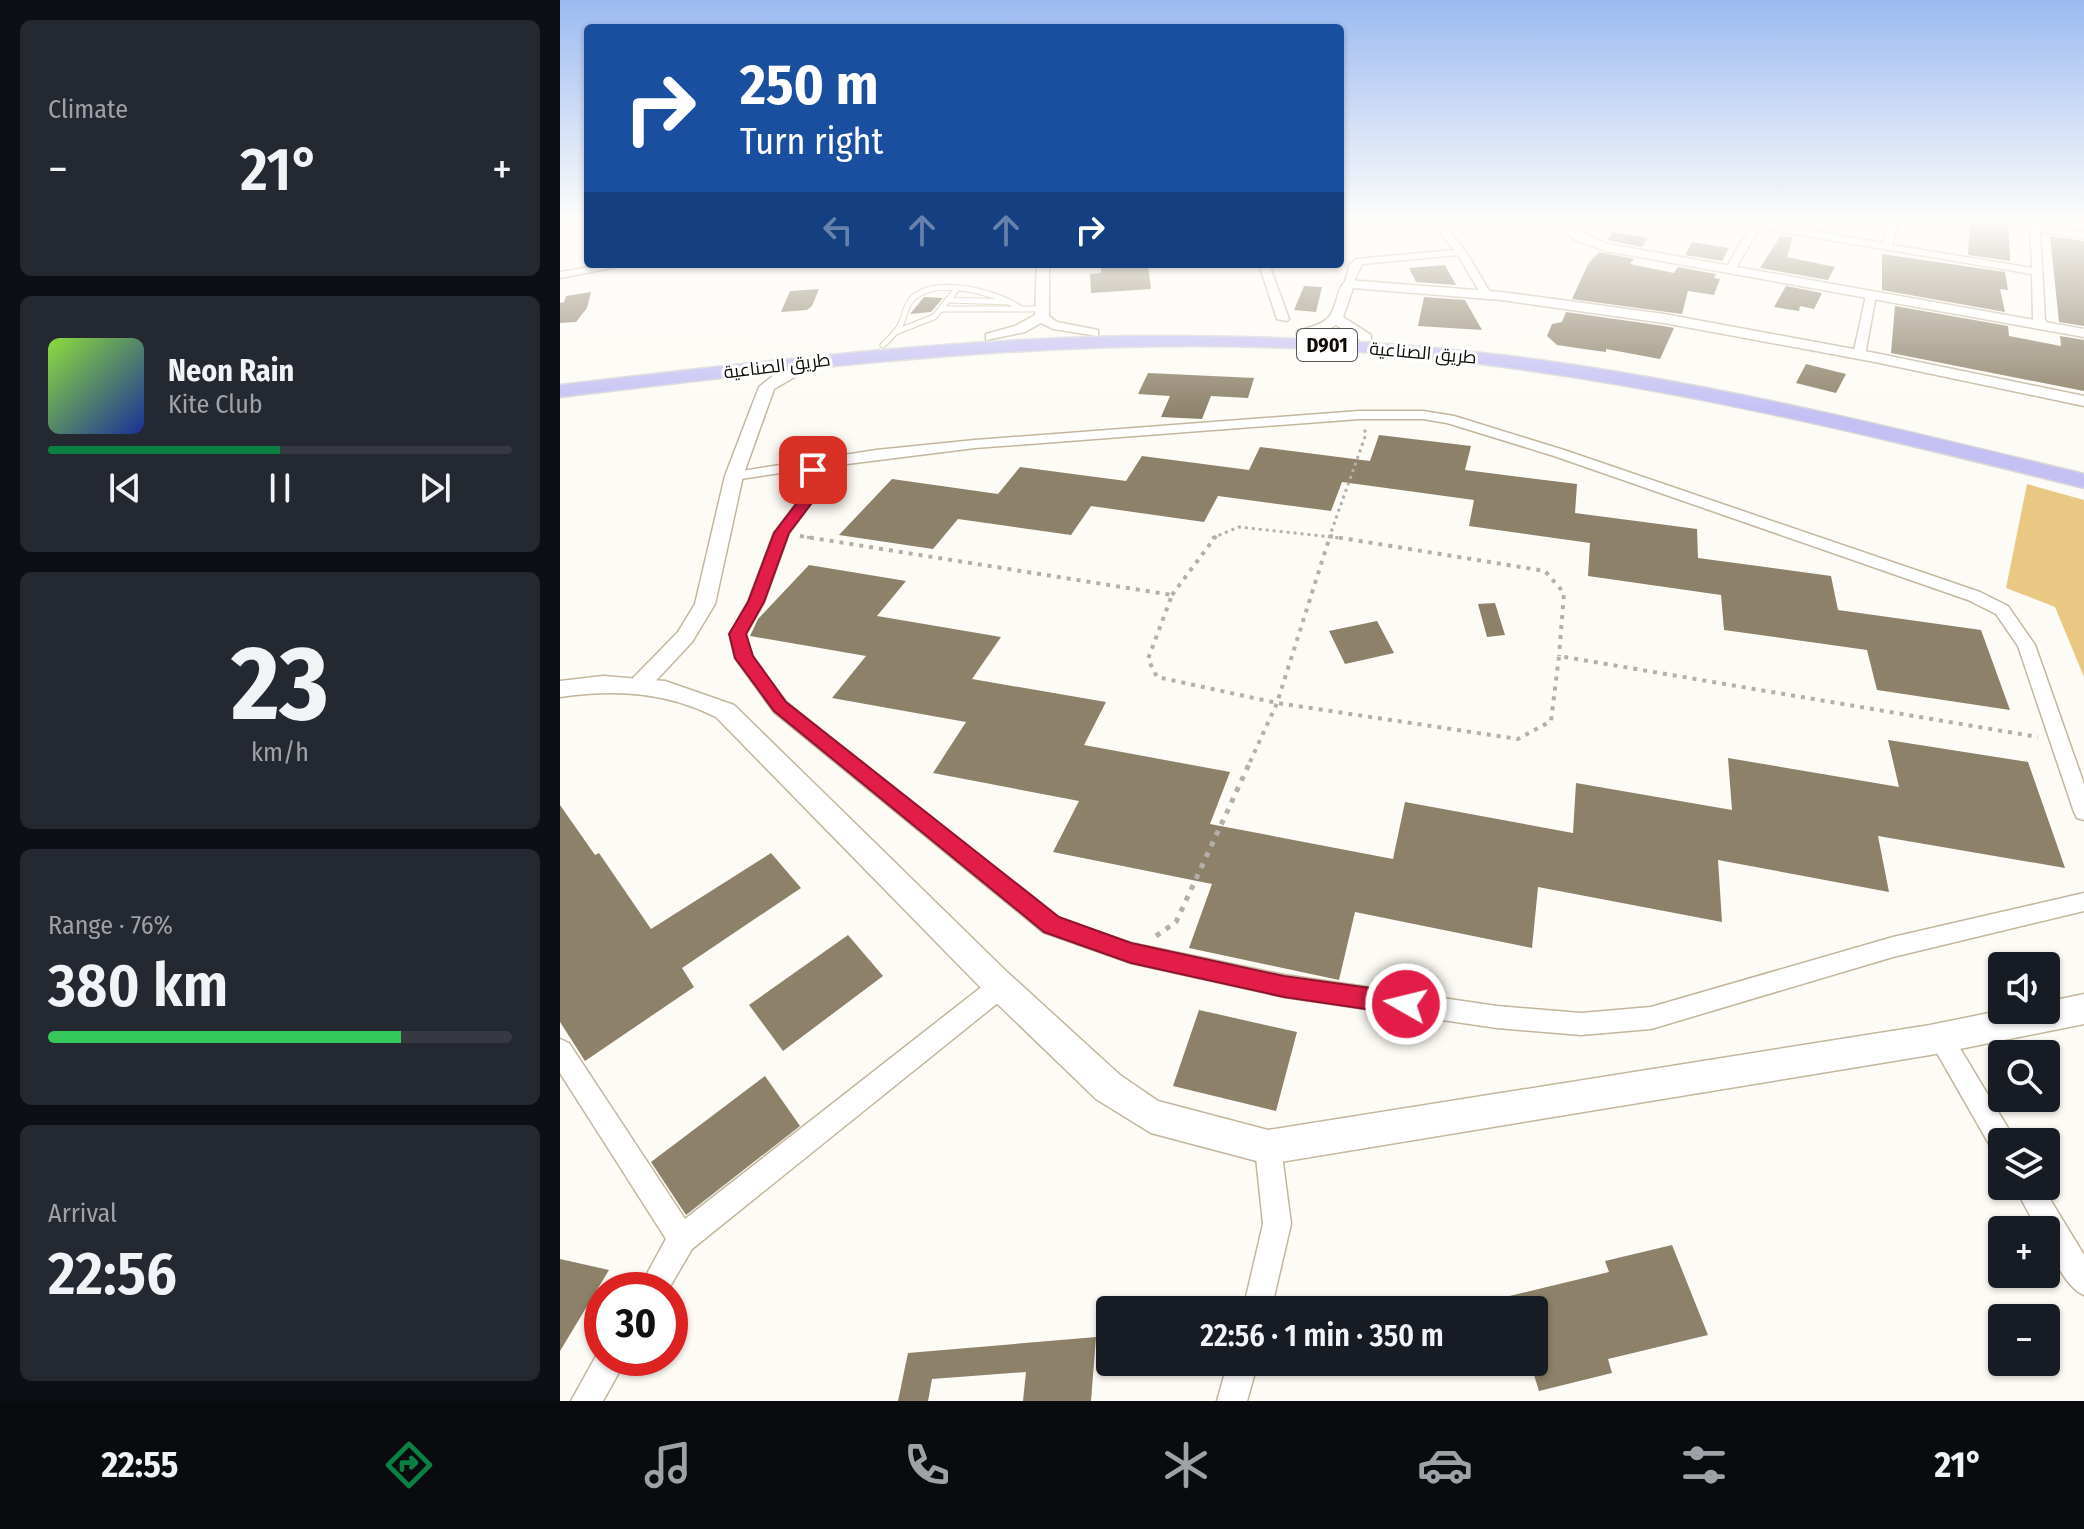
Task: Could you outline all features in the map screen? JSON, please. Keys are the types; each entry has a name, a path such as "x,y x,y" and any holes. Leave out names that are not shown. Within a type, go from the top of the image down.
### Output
{"highway":[{"name":"طريق الصناعية","path":"560,382 888,339 1093,333 1302,334 1532,354 1737,386 1930,427 2084,465"},
{"name":"طريق الصناعية","path":"560,391 949,348 1230,341 1424,352 1617,376 1801,412 2084,481"}],"main road":[{"path":"560,689 641,683 696,695 725,711 1001,986 1108,1087 1151,1116 1268,1147 1941,1038 2084,1009"}],"street":[{"path":"1043,285 1042,313 1053,325 1093,333"},
{"path":"1271,285 1283,319"},
{"path":"1302,334 1327,327 1338,320 1348,285"},
{"path":"1367,285 1486,294 1641,315 2084,401"},
{"path":"1481,285 1486,294"},
{"path":"1817,285 2084,333"},
{"path":"2038,285 2042,325"},
{"path":"1859,355 1871,295"},
{"path":"991,337 1020,329 1042,313"},
{"path":"1338,320 1366,338"},
{"path":"641,683 685,637 705,604 734,476 767,387 812,361"},
{"path":"729,371 759,378 767,387"},
{"path":"734,476 876,454 975,444 1359,415 1423,415 1449,419 1559,453 1974,596 2002,610 2026,645 2084,812"},
{"path":"797,468 820,473 819,483 782,533 756,602 738,634 744,658 780,707 1051,925 1131,953 1284,986 1497,1017 1581,1024 1651,1018 1893,947 2084,902"},
{"path":"663,1272 682,1239 1001,986"},
{"path":"1941,1038 1994,1128"},
{"path":"560,1051 682,1239"},
{"path":"1260,1296 1277,1224 1268,1147"},
{"path":"2035,1200 2084,1281"},
{"path":"586,1401 601,1376"},
{"path":"1232,1401 1239,1376"}],"lane":[{"path":"888,339 934,317 957,289"},
{"path":"888,339 915,296 938,290 995,293 1020,308"},
{"path":"948,300 1013,302"},
{"path":"941,309 1020,308 1042,313"}],"path":[{"path":"1131,953 1176,922 1277,703 1366,434 1359,415"},
{"path":"1239,527 1330,536 1545,571 1564,593 1551,721 1518,739 1277,703 1157,677 1148,659 1172,595 1213,537 1239,527"},
{"path":"782,533 1172,595"},
{"path":"1559,656 2059,741"}],"shaded area":[{"path":"2027,484 2084,500 2084,677 2055,607 2006,588"}],"building":[{"path":"1091,285 1151,285 1151,289 1091,293"},
{"path":"1578,285 1718,285 1714,295 1688,291 1682,314 1572,299"},
{"path":"1882,285 2007,285 2008,290 2000,289 2005,312 1882,290"},
{"path":"2055,285 2084,285 2084,326 2059,322"},
{"path":"1304,286 1322,287 1316,312 1294,310"},
{"path":"1786,286 1822,293 1814,309 1800,306 1799,311 1774,307"},
{"path":"819,289 807,310 781,312 790,291"},
{"path":"591,292 587,308 576,322 560,323 560,303 566,296"},
{"path":"924,297 943,298 931,312 910,314"},
{"path":"1424,297 1465,300 1482,330 1418,326"},
{"path":"1895,306 2008,326 2009,336 2061,346 2060,336 2084,340 2084,391 1891,353"},
{"path":"1566,312 1674,328 1660,359 1606,349 1606,352 1557,345 1547,336 1552,324 1562,322"},
{"path":"1806,364 1846,374 1836,393 1796,383"},
{"path":"1148,373 1254,378 1248,398 1211,396 1202,419 1161,417 1170,396 1138,394"},
{"path":"1379,435 1471,446 1465,470 1577,484 1575,513 1697,529 1698,558 1831,576 1838,610 1981,630 2010,710 1877,690 1867,650 1724,630 1721,595 1588,576 1590,543 1469,526 1474,500 1342,482 1331,511 1218,496 1204,522 1091,506 1071,535 958,519 933,549 839,535 892,479 998,494 1020,467 1126,481 1142,456 1249,470 1260,447 1370,461"},
{"path":"809,565 906,581 877,616 1001,637 972,679 1106,702 1084,745 1230,772 1210,824 1393,859 1405,802 1573,833 1576,783 1732,810 1728,758 1899,787 1888,740 2028,762 2065,868 1878,836 1889,892 1718,860 1722,922 1538,887 1532,948 1355,912 1339,980 1189,948 1212,884 1053,852 1079,801 933,773 966,722 832,698 866,656 750,636 758,619"},
{"path":"1495,603 1505,635 1487,637 1478,604"},
{"path":"1377,621 1394,653 1345,664 1329,631"},
{"path":"560,805 595,855 599,853 651,929 771,853 801,888 682,968 694,987 585,1061 560,1022"},
{"path":"848,935 883,976 783,1051 749,1005"},
{"path":"1199,1010 1297,1032 1276,1111 1173,1086"},
{"path":"765,1076 800,1126 686,1215 651,1162"},
{"path":"1672,1245 1708,1335 1608,1359 1612,1373 1539,1391 1534,1376 1548,1376 1548,1296 1509,1296 1609,1272 1605,1261"},
{"path":"560,1259 609,1270 584,1272 584,1311 560,1351"},
{"path":"1096,1337 1091,1401 1023,1401 1026,1372 932,1379 928,1401 898,1401 908,1353"}],"route":[{"path":"813,470 820,473 819,483 782,533 756,602 738,634 744,658 780,707 1051,925 1131,953 1284,986 1406,1004"}]}
